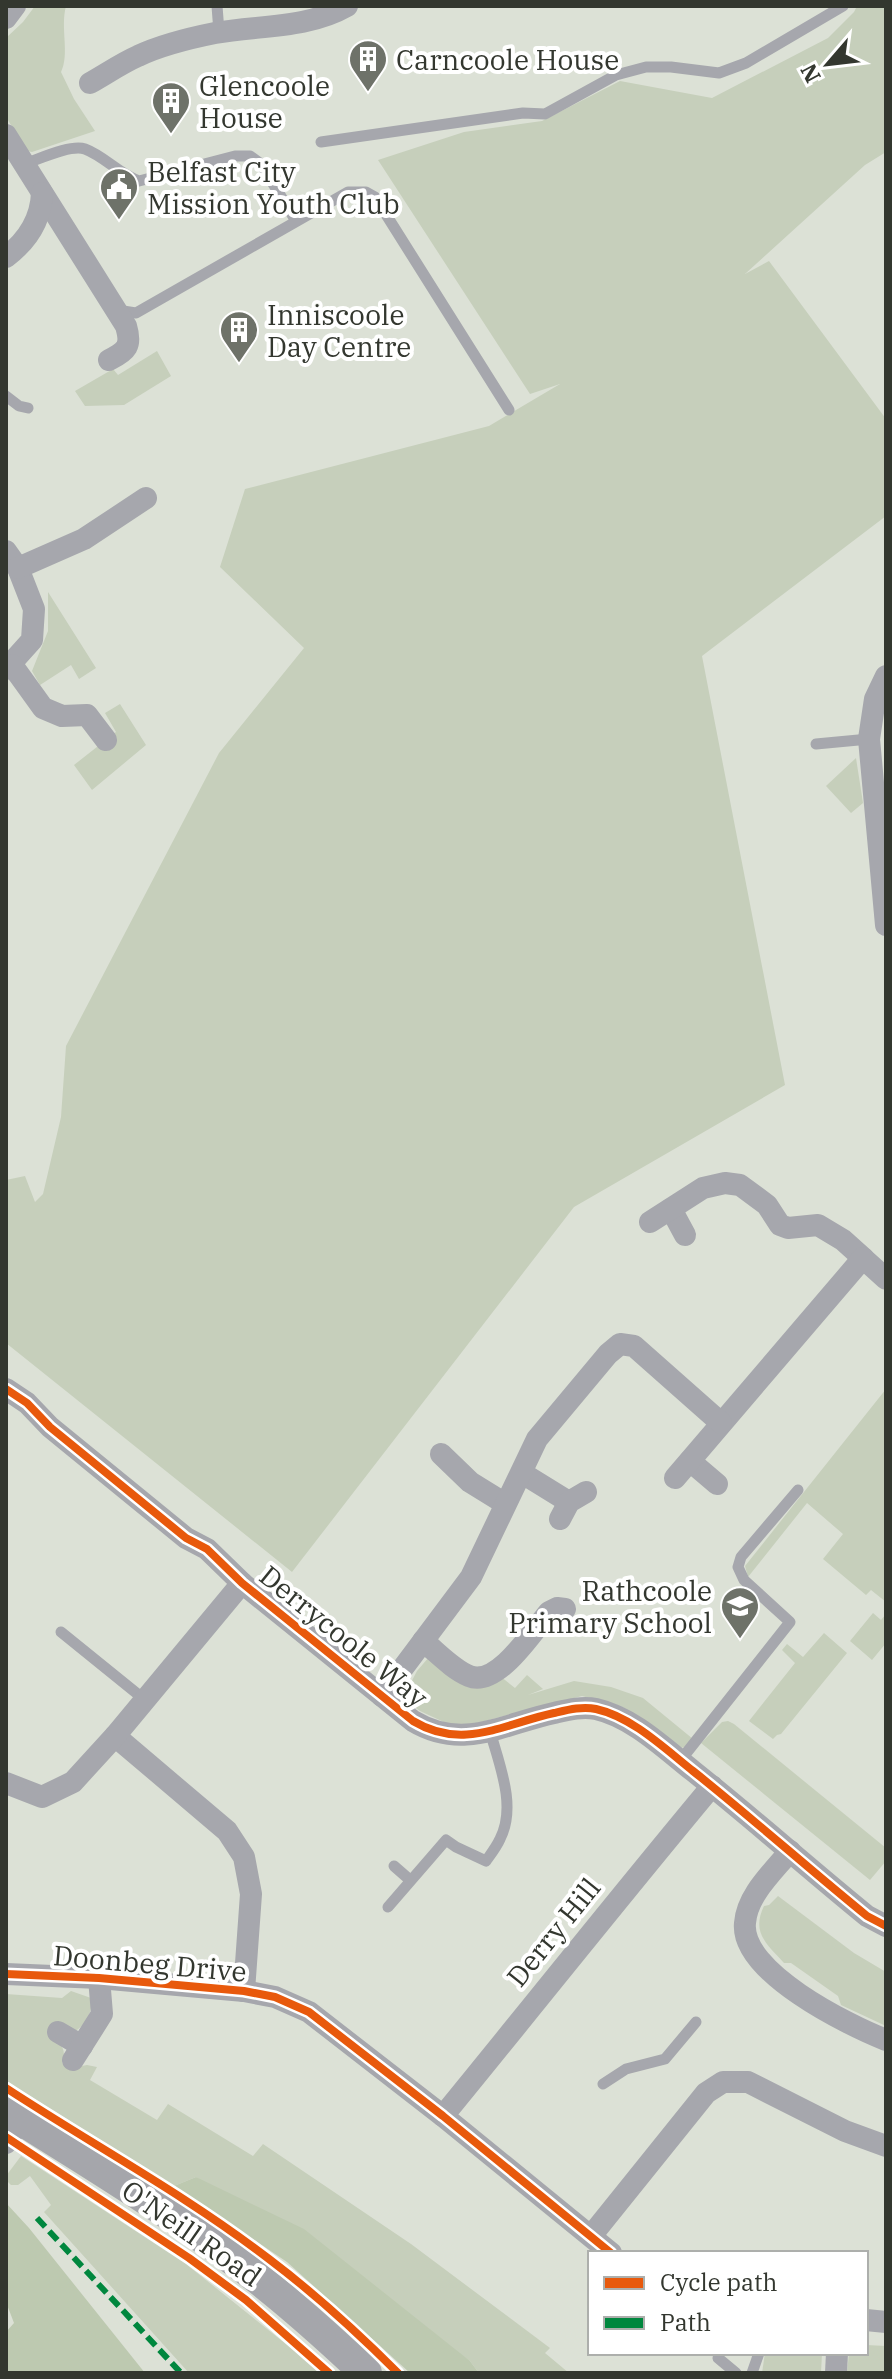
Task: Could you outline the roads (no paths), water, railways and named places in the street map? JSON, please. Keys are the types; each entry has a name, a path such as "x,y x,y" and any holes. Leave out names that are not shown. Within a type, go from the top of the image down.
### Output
{"main road":[{"name":"O'Neill Road","path":"11,2124 186,2225 311,2321 366,2373"}],"street":[{"path":"6,18 15,6"},
{"path":"90,83 139,55 219,32 283,26 347,6"},
{"path":"6,135 126,326 129,346 109,360"},
{"path":"6,257 31,230 42,206 42,193"},
{"path":"106,740 87,715 62,716 43,708 9,667 32,640 34,609 12,560 84,539 146,498"},
{"path":"886,676 875,699 869,739 886,925"},
{"path":"650,1222 703,1188 725,1183 740,1185 767,1205 780,1225 788,1228 818,1225 843,1240 886,1279"},
{"path":"671,1209 685,1235"},
{"path":"675,1478 863,1258"},
{"path":"382,1696 471,1577 537,1439 608,1354 620,1344 634,1346 721,1423"},
{"name":"Derrycoole Way","path":"6,1389 27,1403 50,1427 186,1538 213,1553 242,1583 413,1721 447,1735 468,1735 572,1709 592,1708 612,1713 642,1731 867,1916 886,1926"},
{"path":"441,1454 470,1482 504,1503"},
{"path":"690,1461 717,1484"},
{"path":"522,1473 572,1505"},
{"path":"6,1783 42,1797 73,1782 242,1583"},
{"path":"423,1641 463,1673 472,1678 484,1676 504,1665 549,1612 557,1608 565,1609"},
{"path":"115,1736 227,1831 244,1857 251,1894 244,1991"},
{"name":"Derry Hill","path":"443,2116 611,1906 712,1786"},
{"path":"790,1851 749,1903 744,1926 750,1948 772,1973 815,2005 854,2027 886,2040"},
{"name":"Doonbeg Drive","path":"6,1974 99,1978 244,1991 275,1997 309,2012 609,2251"},
{"path":"58,2032 77,2053 102,2014 99,1978"},
{"path":"591,2236 706,2093 723,2082 748,2082 845,2131 886,2146"}],"lane":[{"path":"217,6 219,32"},
{"path":"321,142 523,113 545,114 616,75 646,67 719,73 746,63 843,6"},
{"path":"24,164 69,149 83,148 125,176 139,181 235,156 250,156 261,164 296,221"},
{"path":"113,303 123,311 136,313 348,192 366,192 375,197 509,410"},
{"path":"6,396 19,406 28,408"},
{"path":"816,744 869,739"},
{"path":"680,1761 790,1622 739,1575 738,1567 741,1557 798,1490"},
{"path":"61,1632 145,1700"},
{"path":"388,1907 446,1840 486,1861 501,1838 507,1816 507,1801 490,1731"},
{"path":"394,1866 410,1880"},
{"path":"603,2084 626,2069 665,2059 696,2022"},
{"path":"718,2358 736,2373"}],"place":[{"name":"Carncoole House","path":"368,93"},
{"name":"Glencoole House","path":"171,135"},
{"name":"Belfast City Mission Youth Club","path":"119,221"},
{"name":"Inniscoole Day Centre","path":"239,364"},
{"name":"Rathcoole Primary School","path":"740,1640"}]}
